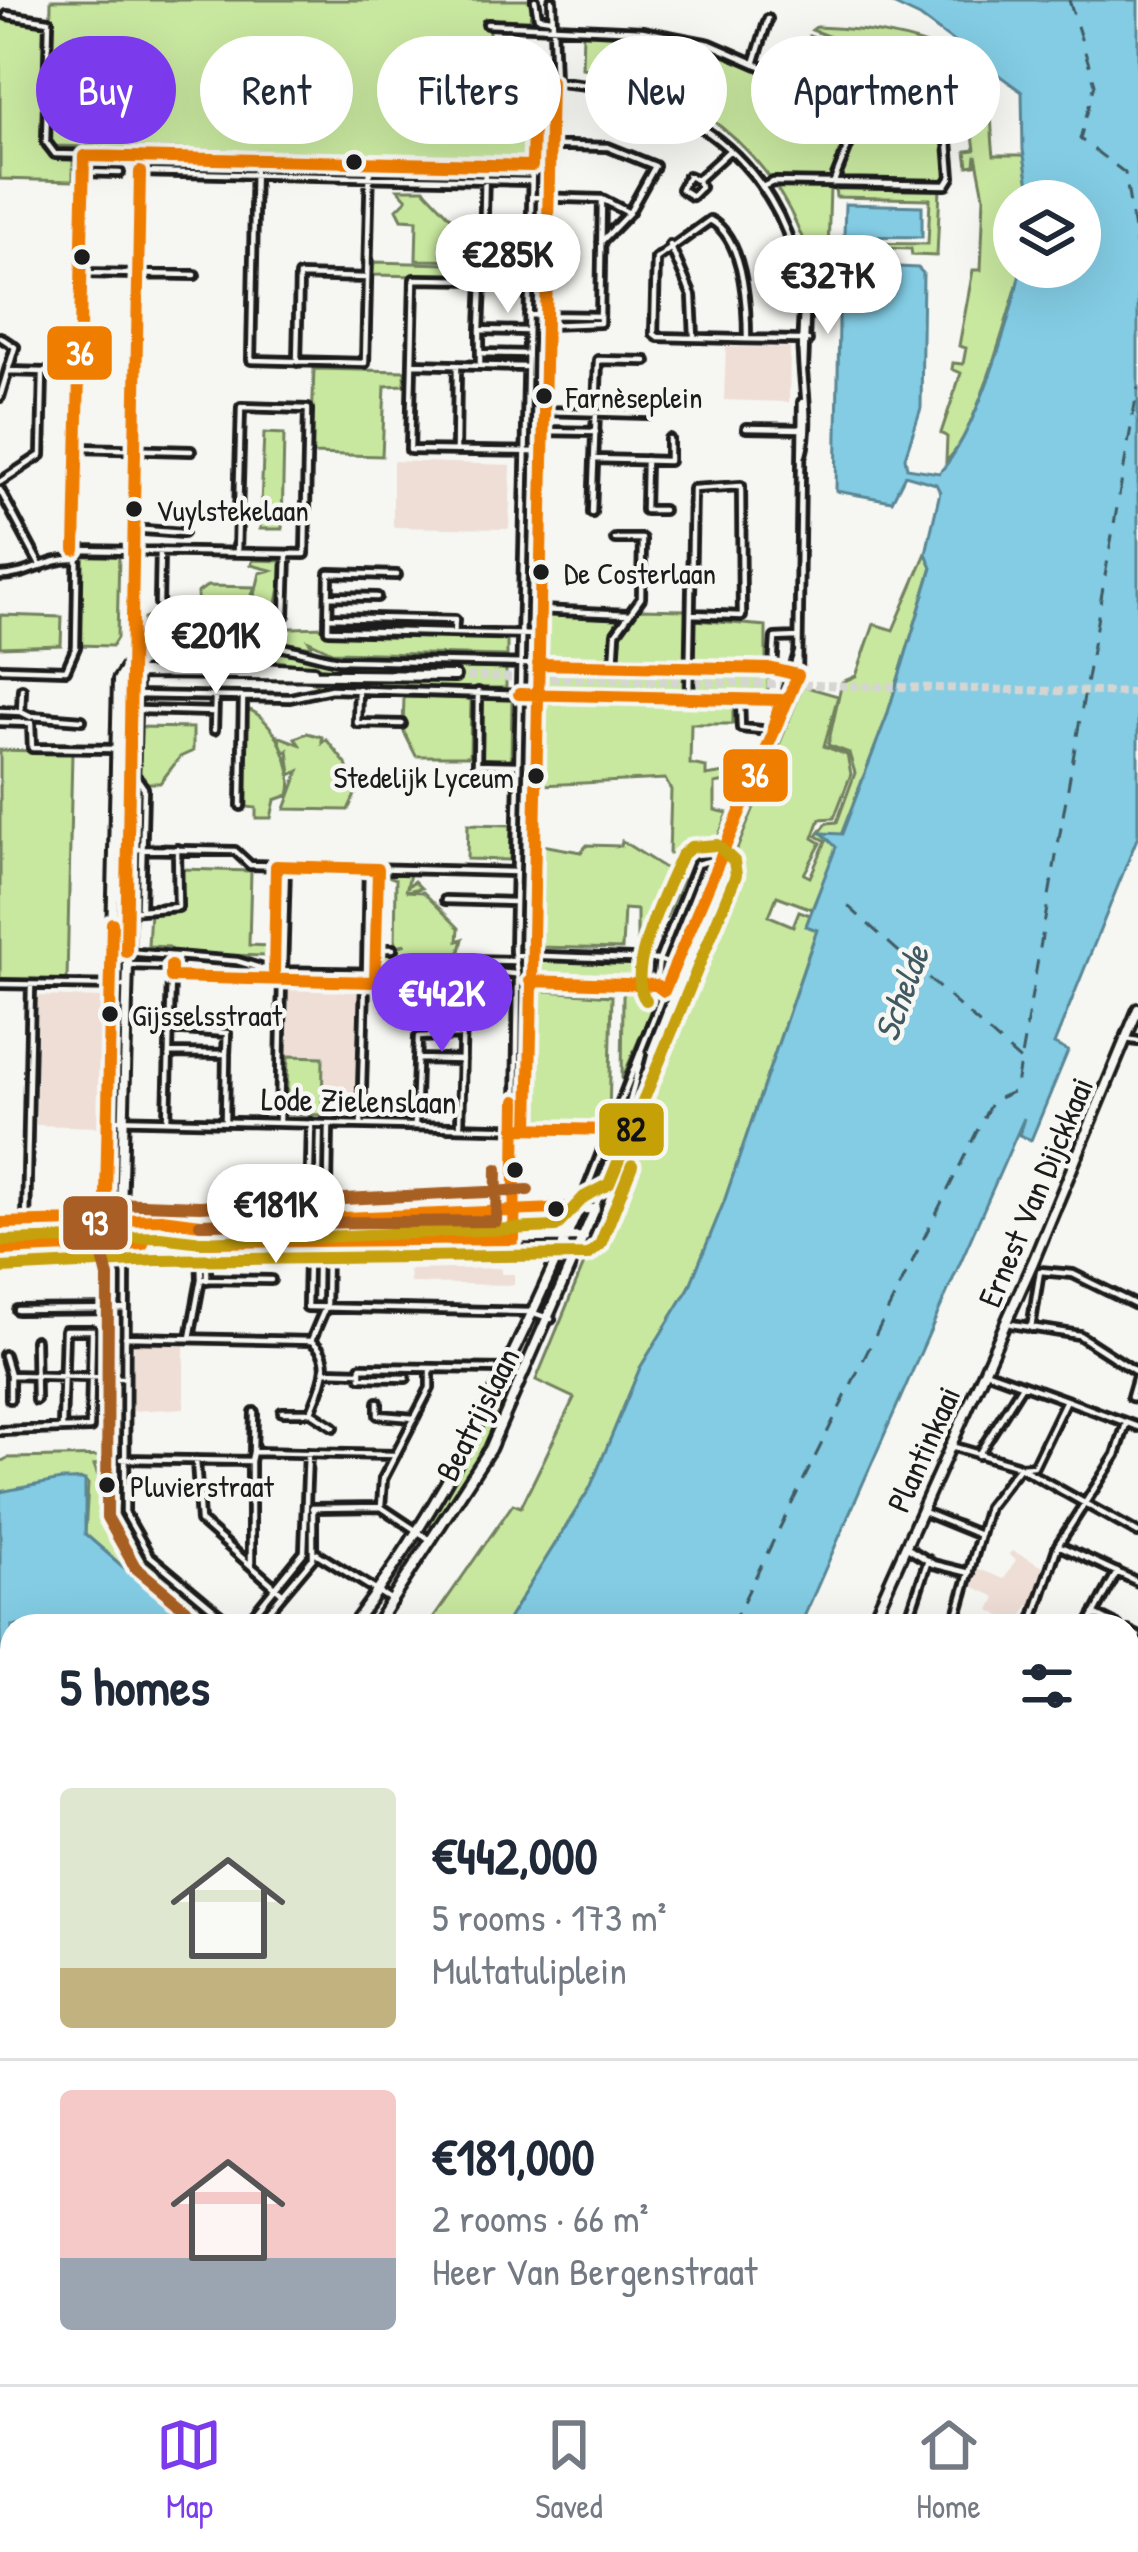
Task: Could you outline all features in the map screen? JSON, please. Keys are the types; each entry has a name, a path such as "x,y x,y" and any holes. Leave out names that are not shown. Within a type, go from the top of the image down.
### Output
{"street":[{"path":"535,0 538,17 553,23"},
{"path":"552,0 553,36"},
{"path":"7,15 49,21 46,146 55,154 532,166"},
{"path":"763,36 768,19"},
{"path":"487,24 553,23 665,34 751,60"},
{"path":"561,82 603,85 646,97 692,120 730,151 762,188 794,255 805,340 795,674 579,1209"},
{"path":"944,83 955,88 958,117 946,117 944,83"},
{"path":"833,184 849,144"},
{"path":"762,188 773,182 946,185 951,177 948,144"},
{"path":"514,1238 515,902 532,145 620,149 653,164 654,174 628,213 601,242"},
{"path":"529,1128 549,145"},
{"path":"698,180 730,151"},
{"path":"0,668 66,670 76,647 84,156"},
{"path":"140,158 128,910 117,1221 126,1275 122,1459 125,1513 138,1542 220,1614"},
{"path":"255,160 251,361 365,363 370,161"},
{"path":"483,259 484,165"},
{"path":"84,172 120,173"},
{"path":"140,172 531,182"},
{"path":"531,197 602,200 628,213"},
{"path":"545,325 597,326 602,200"},
{"path":"747,339 742,281 725,235 710,220 670,245 654,265 653,332 658,337 694,337 747,339 805,340"},
{"path":"670,245 692,296 694,337"},
{"path":"82,273 195,275"},
{"path":"297,362 299,277 367,278"},
{"path":"480,366 482,280 414,279 410,450 542,452"},
{"path":"528,315 600,316"},
{"path":"480,330 528,331"},
{"path":"0,337 15,344 0,398"},
{"path":"480,352 527,354"},
{"path":"592,513 598,358 646,361"},
{"path":"412,364 527,367"},
{"path":"456,451 457,365"},
{"path":"8,371 80,373"},
{"path":"41,567 3,503 0,486 41,455 43,372"},
{"path":"543,411 649,414 654,405"},
{"path":"76,550 160,551 237,553 305,554 308,409 241,407 237,553"},
{"path":"746,428 803,429"},
{"path":"543,431 596,432"},
{"path":"596,459 669,460 669,439"},
{"path":"78,448 191,451"},
{"path":"646,460 645,510 662,510"},
{"path":"689,698 693,489 739,486 744,490 742,616 691,614"},
{"path":"132,529 182,533"},
{"path":"614,666 616,633 641,598 642,539 615,538"},
{"path":"159,602 160,551"},
{"path":"285,615 287,554"},
{"path":"0,576 22,576 57,558 75,559"},
{"path":"397,575 329,573 328,630 538,635"},
{"path":"329,596 376,597"},
{"path":"539,610 628,614"},
{"path":"328,616 454,620 454,633"},
{"path":"773,669 776,638 798,637"},
{"path":"215,662 241,647 295,649 338,660 773,669 795,674"},
{"path":"100,1221 106,1197 118,680 130,666 215,662 326,674"},
{"path":"130,666 142,673 455,676"},
{"path":"132,697 142,673"},
{"path":"21,712 22,688"},
{"path":"116,701 358,689 784,701"},
{"path":"358,689 357,722 402,724"},
{"path":"478,692 476,764 518,765"},
{"path":"214,730 215,697"},
{"path":"241,806 243,698"},
{"path":"740,699 741,728 772,731"},
{"path":"141,710 214,712"},
{"path":"0,711 21,712 31,720 32,748 116,748"},
{"path":"0,722 82,720"},
{"path":"130,778 144,788 141,907"},
{"path":"129,849 235,851 245,864 276,866 516,872"},
{"path":"128,910 178,907 177,849"},
{"path":"656,985 659,960 697,864 716,867"},
{"path":"283,971 286,865"},
{"path":"276,866 279,1123"},
{"path":"366,973 368,866"},
{"path":"375,982 378,869"},
{"path":"113,883 128,883"},
{"path":"445,900 515,902"},
{"path":"112,931 127,931"},
{"path":"376,950 393,949"},
{"path":"127,952 168,952 178,960 237,962 274,971 375,973 411,966 530,981 656,985 664,992"},
{"path":"470,960 531,956 659,960 675,966"},
{"path":"126,965 171,966 178,960"},
{"path":"460,1127 464,971 470,960"},
{"path":"464,971 470,960"},
{"path":"167,1120 171,966"},
{"path":"171,977 464,984"},
{"path":"362,1124 365,982"},
{"path":"0,984 126,986"},
{"path":"26,1223 32,985"},
{"name":"Ernest Van Dijckkaai","path":"985,1371 1138,1009"},
{"path":"169,1028 223,1030 225,1121"},
{"path":"415,1126 418,1036 463,1035"},
{"path":"1126,1039 1138,1041"},
{"path":"0,1223 595,1209 623,1131 644,1045"},
{"path":"169,1053 226,1054"},
{"path":"417,1059 462,1060"},
{"name":"Lode Zielenslaan","path":"107,1119 623,1131"},
{"path":"311,1123 307,1307 536,1312 551,1318"},
{"path":"311,1341 326,1308 329,1124"},
{"path":"1067,1150 1078,1155"},
{"path":"106,1197 117,1221"},
{"name":"Beatrijslaan","path":"361,1614 419,1532 508,1371 579,1209"},
{"name":"Beatrijslaan","path":"384,1614 434,1542 525,1378 595,1209"},
{"path":"0,1250 584,1237"},
{"path":"190,1338 204,1280 203,1246"},
{"path":"1031,1328 1040,1271 1033,1262"},
{"path":"1040,1271 1073,1274 1138,1306"},
{"path":"204,1280 271,1280"},
{"path":"17,1310 125,1309"},
{"path":"1011,1324 1079,1335 1095,1344 1138,1377 1131,1397 1138,1398"},
{"path":"0,1431 90,1428 92,1332 64,1330 62,1428"},
{"path":"124,1337 311,1341 322,1351 326,1372 310,1412"},
{"path":"35,1340 36,1400"},
{"path":"4,1355 10,1399"},
{"name":"Beatrijslaan","path":"361,1372 361,1367 508,1371"},
{"path":"381,1507 383,1479 430,1388 430,1368"},
{"path":"508,1371 525,1378"},
{"path":"985,1371 1138,1427"},
{"name":"Plantinkaai","path":"876,1614 985,1371"},
{"path":"326,1372 406,1378"},
{"path":"10,1375 124,1378"},
{"path":"978,1455 1022,1385"},
{"path":"958,1614 988,1507 1019,1467 1034,1466 1049,1444 1066,1400"},
{"path":"378,1402 378,1415 414,1418"},
{"path":"251,1566 254,1412"},
{"path":"282,1412 310,1412 334,1427"},
{"path":"1035,1614 1058,1545 1115,1455 1126,1424"},
{"path":"951,1446 1019,1467 1138,1533"},
{"path":"266,1614 315,1552 308,1453"},
{"path":"122,1459 394,1455"},
{"path":"196,1460 196,1513 283,1594"},
{"path":"310,1508 381,1507 434,1542"},
{"path":"254,1614 305,1548 310,1508"},
{"path":"921,1511 980,1535"},
{"path":"233,1551 251,1540"},
{"path":"1058,1545 1138,1582"},
{"path":"906,1547 928,1560 970,1573"},
{"path":"305,1548 393,1601"},
{"path":"910,1614 928,1560"},
{"path":"1094,1614 1117,1572"}],"shaded area":[{"path":"726,347 790,348 789,402 724,400"},
{"path":"393,461 511,465 509,529 393,527"},
{"path":"289,984 359,986 355,1116 286,1114"},
{"path":"38,996 103,998 100,1127 36,1125"},
{"path":"501,1268 501,1274 514,1274 514,1285 410,1283 409,1270"},
{"path":"134,1344 184,1344 184,1408 131,1411"},
{"path":"1013,1551 1049,1570 1035,1608 1028,1605 1024,1614 997,1614 990,1610 996,1597 970,1585 976,1568 1004,1579 1016,1560 1009,1555"}],"green space":[{"path":"51,0 532,0 530,21 489,22 489,36 377,36 377,144 525,144 525,158 54,146 176,144 176,36 50,36"},
{"path":"0,19 39,19 46,26 46,36 36,36 36,144 43,144 51,156 73,158 73,181 0,179"},
{"path":"583,30 664,36 585,36 582,68"},
{"path":"812,30 857,30 894,36 828,36"},
{"path":"727,52 751,61 751,144 944,144 946,182 837,185 940,188 937,256 912,255 911,249 844,247 841,252 841,243 928,244 930,199 836,197 835,186 830,187 828,252 807,251 792,214 748,152 727,133"},
{"path":"974,144 993,144 994,155 1024,155 1028,180 993,180 993,288 1016,288 979,403 946,461 947,437 941,433 961,373 952,369 953,363 963,364 966,348 959,346 973,270 981,270 984,196 976,155 975,165 968,166 966,151 975,150"},
{"path":"398,189 424,189 459,226 443,242 448,248 442,255 451,259 477,234 477,261 416,260 417,220 402,219 397,209 407,199"},
{"path":"374,262 519,266 523,278 373,275"},
{"path":"314,369 405,371 405,385 385,386 382,456 311,454"},
{"path":"264,433 284,434 282,529 260,529"},
{"path":"80,553 119,554 117,638 112,646 78,645"},
{"path":"926,553 932,567 887,716 841,835 823,834 837,847 812,909 777,896 769,916 793,926 799,911 810,915 806,926 817,929 724,1202 689,1288 640,1368 590,1488 511,1614 436,1614 513,1504 521,1507 574,1398 536,1380 637,1136 669,1017 803,686 838,696 824,746 847,755 851,774 834,818 820,819 813,838 821,843 804,874 810,877 826,841 817,836 827,823 837,822 855,773 849,753 828,745 842,682 856,676 874,624 893,630"},
{"path":"253,560 285,561 275,614 288,615 285,622 261,623 251,611 260,573 271,570 251,565"},
{"path":"207,586 255,587 244,616 229,614 240,621 249,615 258,629 325,627 326,632 507,637 507,656 332,652 309,641 312,647 256,637 188,638 189,632 186,638 142,637 142,619 153,614 161,622 185,623 222,615 199,619 197,593"},
{"path":"639,609 686,610 685,661 619,659 622,631"},
{"path":"545,613 621,615 611,633 610,659 548,657"},
{"path":"0,615 62,617 61,645 0,647"},
{"path":"695,620 766,626 766,660 694,661"},
{"path":"251,651 287,652 331,664 506,668 506,688 321,687 311,682 457,681 458,673 331,669 251,657"},
{"path":"548,668 683,670 683,694 547,691"},
{"path":"695,671 768,673 768,696 695,694"},
{"path":"404,697 471,699 470,756 416,756 403,730"},
{"path":"483,699 512,699 511,760 482,759"},
{"path":"546,700 733,706 733,724 691,724 690,764 706,767 706,776 731,772 731,781 715,784 715,810 728,813 711,854 669,854 671,790 665,779 542,785"},
{"path":"247,709 274,733 290,772 289,795 275,800 271,818 256,818 256,808 247,807"},
{"path":"138,727 193,728 193,751 180,757 160,783 146,783 137,772"},
{"path":"307,733 322,737 322,743 326,739 346,764 355,795 348,810 285,809 299,771 291,775 288,750 284,753 278,736 299,744 295,738"},
{"path":"0,750 72,752 67,981 0,981"},
{"path":"468,824 511,825 510,860 467,859"},
{"path":"622,841 682,879 666,918 654,909 637,946 637,910 624,909 622,949 537,947 542,845 581,852 587,845 621,846"},
{"path":"181,869 251,871 249,945 269,946 269,956 175,954 169,947 148,946 150,911 181,910"},
{"path":"383,874 410,874 407,887 414,881 421,888 406,891 423,892 459,928 458,941 463,939 458,959 409,959 381,966 381,952 406,944 395,946 396,879"},
{"path":"540,958 641,961 649,974 642,980 538,979"},
{"path":"538,983 546,991 612,996 609,1116 602,1124 534,1120"},
{"path":"625,992 657,997 622,1079 623,996"},
{"path":"288,1056 323,1057 322,1115 286,1114"},
{"path":"103,1224 105,1245 0,1247 0,1226"},
{"path":"504,1385 516,1392 438,1531 426,1523"},
{"path":"114,1456 114,1461 94,1465 98,1476 114,1468 114,1495 130,1540 161,1577 206,1614 177,1614 85,1534 88,1484 80,1479 0,1492 0,1462"}],"water":[{"name":"Schelde","path":"884,0 1138,0 1138,836 1054,1044 1068,1051 1031,1140 1019,1135 1024,1118 805,1614 511,1614 590,1488 640,1368 689,1288 724,1202 817,930 806,926 836,847 822,833 842,834 887,716 932,568 926,553 940,492 936,484 905,475 892,501 836,491 840,264 918,268 923,273 921,408 905,457 907,468 939,473 977,407 1016,288 1101,288 1101,180 1028,180 1022,92 1000,76 1000,36 946,36"},
{"path":"845,204 922,206 922,237 844,236"},
{"path":"85,1480 85,1534 177,1614 0,1614 0,1492"}],"ferry route":[{"path":"1069,0 1095,84 1080,139 1125,173 1138,256"},
{"path":"737,1614 992,1101 1015,1091 1138,387"},
{"path":"848,906 1026,1066"}],"tunnel":[{"path":"455,676 1138,693"}],"transit line":[{"name":"36","path":"529,1128 551,81 534,81 532,166"},
{"name":"36","path":"84,156 532,166"},
{"name":"36","path":"75,550 84,156"},
{"name":"36","path":"126,952 140,172"},
{"name":"36","path":"530,981 656,985 664,991 798,675 773,669 538,664"},
{"name":"36","path":"519,694 781,700 773,728"},
{"name":"82","path":"0,1241 160,1237 202,1242 556,1227 584,1197 609,1184 736,875 734,861 717,845 691,847 681,856 644,951 640,987 646,1000"},
{"name":"36","path":"276,866 378,869"},
{"name":"36","path":"274,971 276,866"},
{"name":"36","path":"171,966 171,977 375,982 378,869"},
{"name":"36","path":"112,923 106,1197 118,1248"},
{"name":"36","path":"514,1239 516,1101"},
{"name":"36","path":"515,1128 610,1130"},
{"name":"82","path":"1,1268 157,1260 588,1255 600,1245 632,1165"},
{"name":"93","path":"200,1224 496,1221 497,1169"},
{"name":"93","path":"192,1614 135,1567 107,1517 108,1277 95,1224 99,1210 112,1203 200,1206 528,1190"},
{"name":"36","path":"0,1223 161,1219 201,1224 556,1209"},
{"name":"36","path":"203,1242 514,1239"},
{"name":"36","path":"0,1250 143,1244"}],"place":[{"name":"Farnèseplein","path":"544,396"},
{"name":"Vuylstekelaan","path":"134,509"},
{"name":"De Costerlaan","path":"541,572"},
{"name":"Stedelijk Lyceum","path":"536,776"},
{"name":"Gijsselsstraat","path":"110,1014"},
{"name":"Pluvierstraat","path":"107,1485"}]}
